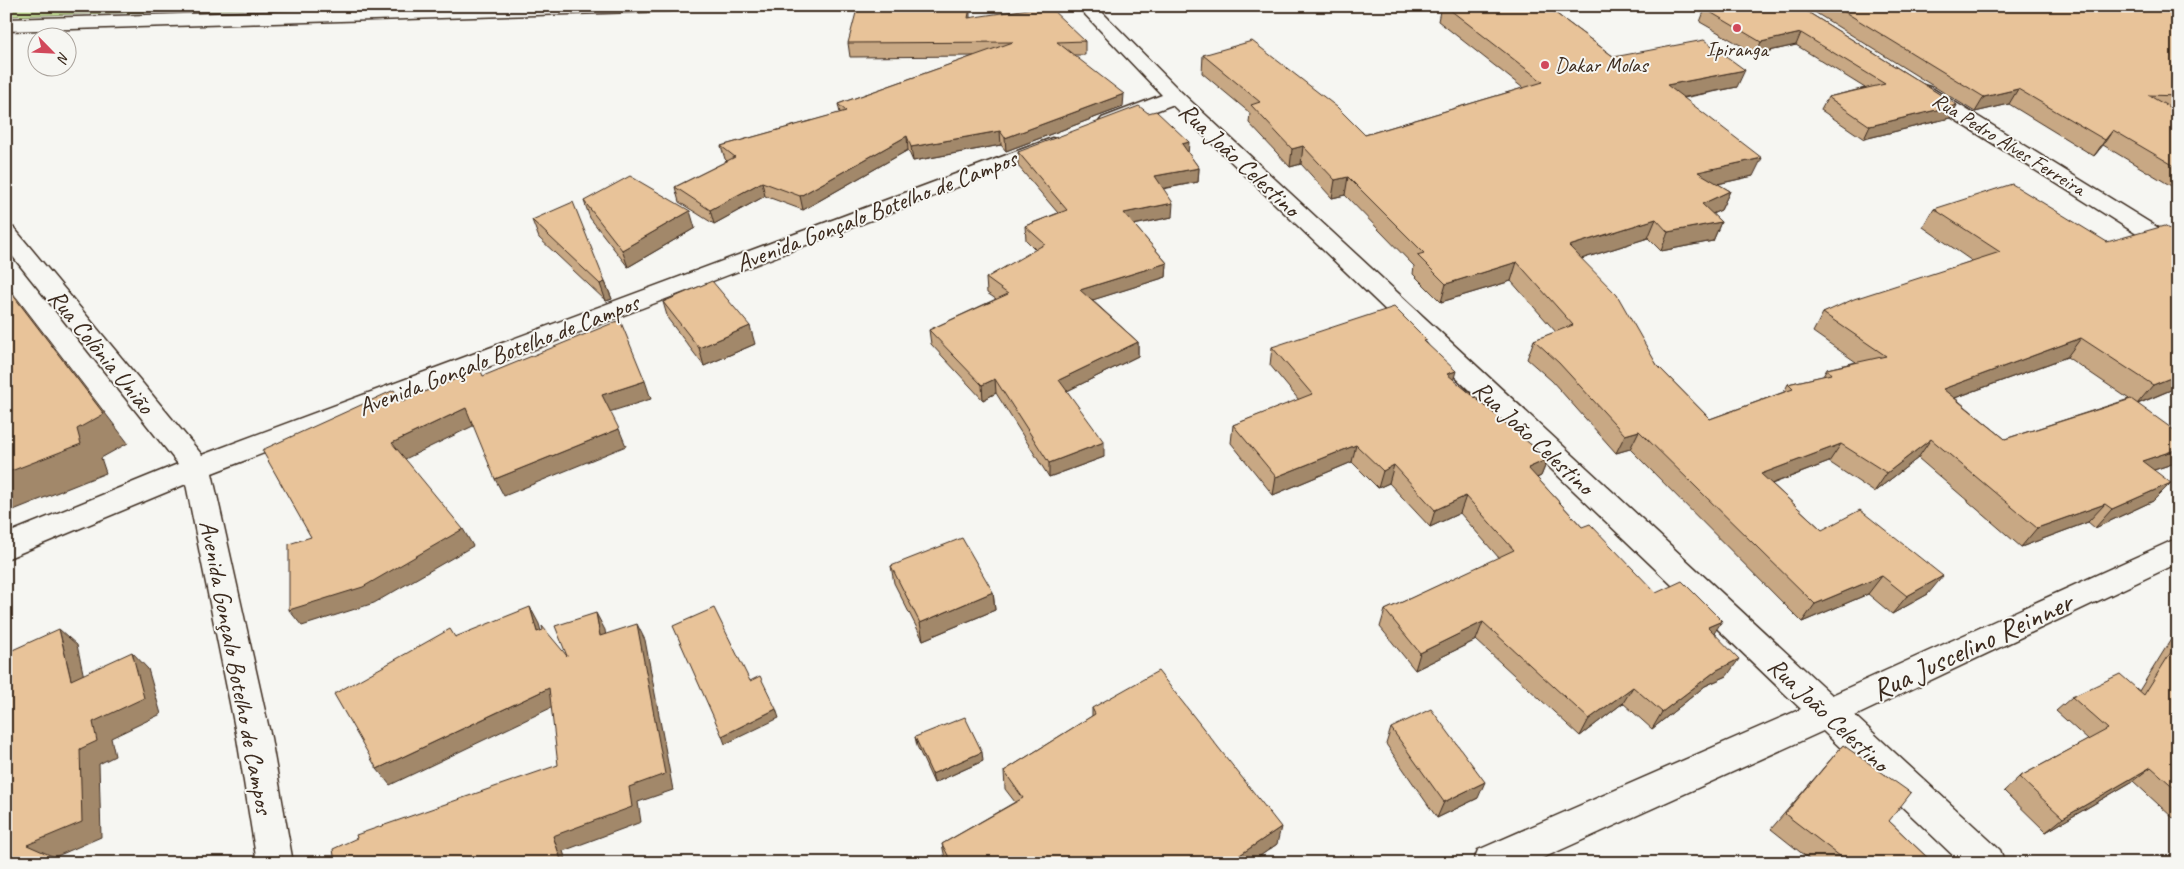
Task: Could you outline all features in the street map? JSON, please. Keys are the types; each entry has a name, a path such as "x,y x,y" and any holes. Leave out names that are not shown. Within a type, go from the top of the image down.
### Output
{"street":[{"path":"6,25 670,6"},
{"name":"Rua João Celestino","path":"1086,6 1175,97 1987,863"},
{"name":"Rua Pedro Alves Ferreira","path":"1907,80 2178,250"},
{"name":"Avenida Gonçalo Botelho de Campos","path":"275,863 254,738 197,468 1175,97"},
{"name":"Rua Colônia União","path":"6,233 197,468"},
{"path":"6,547 197,468"},
{"name":"Rua Juscelino Reinner","path":"1491,863 1828,713 2178,550"}],"green space":[{"path":"6,6 350,6 6,16"}],"building":[{"path":"1048,6 1085,41 1057,42 1124,94 1005,138 1000,131 911,147 907,136 800,196 762,182 710,210 675,187 735,157 721,146 846,111 838,104 1013,42 848,43 857,9 970,8 968,18"},
{"path":"1445,6 1546,6 1614,57 1704,40 1745,70 1667,85 1762,158 1698,172 1730,191 1702,204 1721,222 1668,232 1656,219 1569,246 1617,295 1657,365 1710,419 1793,389 1788,384 1831,374 1827,369 1886,356 1823,313 1854,299 2000,252 1934,209 2012,184 2107,242 2164,226 2178,234 2178,375 2153,385 2081,338 1943,389 2005,439 2131,399 2178,433 2178,449 2142,461 2171,483 2112,509 2105,504 2037,528 1931,439 1887,473 1841,444 1761,474 1822,530 1860,510 1943,576 1907,596 1882,576 1815,604 1639,431 1625,435 1559,363 1534,340 1573,325 1517,262 1446,284 1417,255 1424,253 1348,177 1335,180 1303,146 1292,149 1251,105 1260,102 1203,55 1252,41 1337,107 1365,135 1543,82"},
{"path":"1730,6 1798,6 1957,105 1870,126 1828,97 1885,84 1801,33 1761,42 1705,9"},
{"path":"1835,6 2178,6 2178,96 2148,95 2178,112 2178,168 2113,130 2105,140 2018,89 1984,97"},
{"path":"1139,106 1148,113 1156,111 1189,142 1182,144 1199,168 1155,176 1173,203 1124,213 1167,263 1080,290 1138,342 1059,380 1104,442 1049,463 995,379 982,385 929,330 1008,294 986,278 1045,244 1025,226 1067,210 1018,152"},
{"path":"630,176 690,211 622,250 584,201"},
{"path":"573,202 605,282 600,284 532,220"},
{"path":"712,281 750,326 699,348 663,302"},
{"path":"6,286 104,414 77,429 81,444 6,473"},
{"path":"1394,307 1427,340 1424,341 1456,371 1447,374 1548,459 1528,468 1582,527 1590,524 1656,593 1682,581 1722,621 1708,627 1739,659 1717,670 1662,712 1633,687 1589,719 1483,622 1420,653 1385,610 1514,550 1466,496 1435,510 1394,465 1383,471 1356,445 1276,477 1233,425 1312,394 1272,347"},
{"path":"620,320 645,381 602,395 619,429 495,479 466,408 392,443 463,529 363,587 289,610 289,544 311,537 262,450 394,390 402,401 480,369 483,376"},
{"path":"962,538 993,592 920,623 891,566"},
{"path":"530,607 537,632 543,630 542,626 567,656 555,626 596,613 600,636 637,624 665,774 629,787 632,807 553,836 562,863 335,863 333,849 357,838 356,835 558,765 549,688 377,769 334,694 450,629 455,637"},
{"path":"714,608 750,681 760,676 776,709 722,736 673,626"},
{"path":"59,629 71,680 132,652 144,698 93,722 97,741 80,749 82,822 27,845 68,863 6,863 6,653"},
{"path":"2178,641 2178,791 2151,767 2063,818 2019,777 2108,729 2072,697 2120,674 2144,695"},
{"path":"1158,671 1281,827 1228,863 952,863 942,844 1023,798 1004,771 1095,714 1092,708"},
{"path":"1431,709 1485,782 1444,802 1391,728"},
{"path":"965,717 982,752 932,774 915,737"},
{"path":"1843,745 1911,793 1889,821 1933,863 1849,863 1785,814"}],"place":[{"name":"Ipiranga","path":"1737,28"},
{"name":"Dakar Molas","path":"1545,65"}]}
